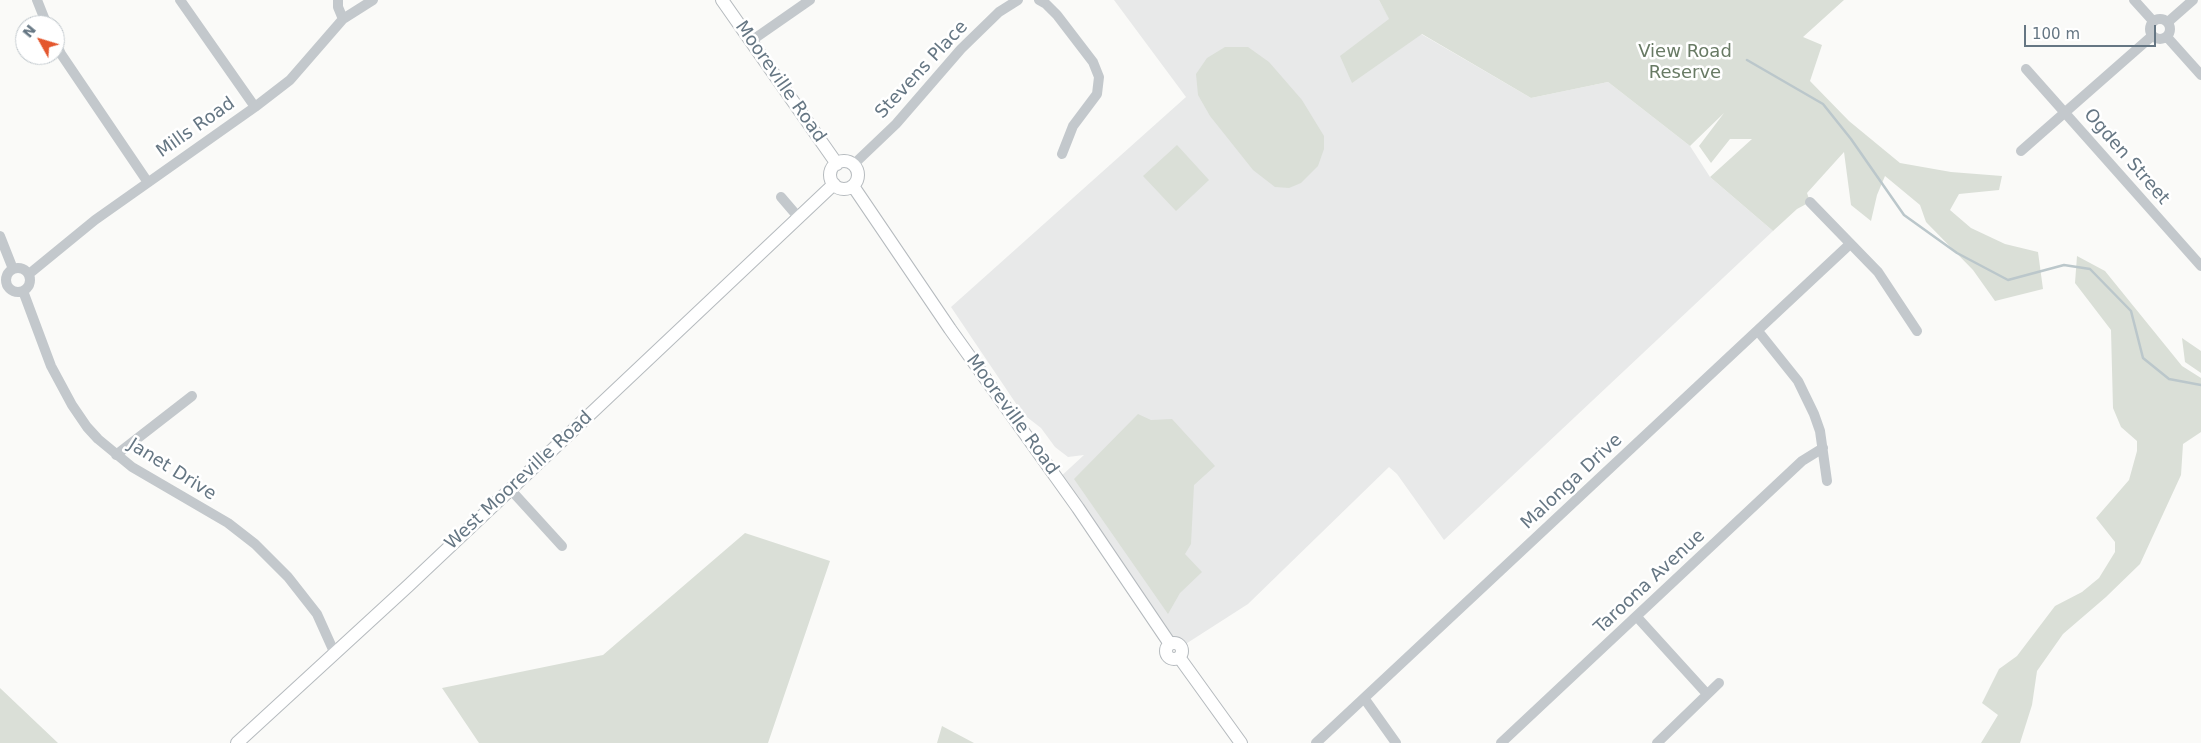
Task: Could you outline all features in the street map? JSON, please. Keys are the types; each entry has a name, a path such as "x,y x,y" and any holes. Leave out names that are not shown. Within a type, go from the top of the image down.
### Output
{"main road":[{"name":"Mooreville Road","path":"722,0 837,164"},
{"path":"845,162 853,165 858,175 853,186 845,189 834,184 831,171 837,164 845,162"},
{"name":"West Mooreville Road","path":"237,743 277,704 335,654 834,184"},
{"name":"Mooreville Road","path":"853,186 950,329 1078,508 1170,644 1176,643 1181,646 1182,651 1179,657 1240,743"}],"street":[{"path":"38,0 43,15"},
{"path":"180,0 255,108"},
{"path":"338,0 338,7 343,19"},
{"name":"Mills Road","path":"28,274 147,181 255,108 290,80 343,19 373,0"},
{"path":"751,41 810,0"},
{"name":"Stevens Place","path":"853,165 896,124 961,49 1000,12 1018,0"},
{"path":"1039,0 1057,15 1093,62 1099,77 1097,94 1073,126 1062,154"},
{"path":"2134,0 2153,21"},
{"path":"2168,22 2193,0"},
{"path":"2153,21 2162,19 2168,22"},
{"path":"2153,21 2149,30 2152,36 2158,39 2167,37"},
{"path":"2167,37 2170,31 2168,22"},
{"path":"2021,150 2152,36"},
{"path":"2167,37 2201,75"},
{"path":"65,60 147,181"},
{"name":"Ogden Street","path":"2026,69 2201,266"},
{"path":"780,197 799,218"},
{"path":"1810,202 1878,272 1917,331"},
{"path":"0,236 13,269"},
{"name":"Malonga Drive","path":"1316,743 1850,244"},
{"path":"13,269 24,269 28,274 28,285 23,291 4,290 7,277 13,269"},
{"name":"Janet Drive","path":"23,291 51,366 72,405 87,427 116,455 170,490 228,523 256,544 288,577 317,614 335,654"},
{"path":"1758,331 1798,381 1814,414 1820,431 1827,480"},
{"path":"116,455 192,396"},
{"name":"Taroona Avenue","path":"1501,743 1802,461 1823,448"},
{"path":"510,488 562,546"},
{"path":"1637,617 1707,694"},
{"path":"1657,743 1719,683"},
{"path":"1364,698 1396,743"}],"shaded area":[{"path":"1114,0 1379,0 1397,33 1416,31 1531,98 1608,82 1690,146 1710,177 1773,231 1444,540 1397,474 1389,467 1248,604 1181,647 1174,643 1058,479 1084,455 1068,457 1055,447 1041,428 1023,414 951,307 1186,97"}],"green space":[{"name":"View Road Reserve","path":"1379,0 1844,0 1803,37 1822,45 1810,81 1849,121 1900,163 1951,172 2002,176 1999,190 1959,194 1950,210 1971,228 2005,244 2038,252 2043,289 1995,301 1973,270 1926,222 1920,205 1885,176 1877,195 1871,221 1851,205 1844,152 1807,193 1810,202 1797,209 1773,231 1710,177 1752,139 1730,139 1711,163 1699,146 1724,113 1690,146 1608,82 1531,98 1422,34 1352,83 1340,56 1389,19"},
{"path":"1225,47 1248,47 1269,62 1302,100 1324,136 1324,149 1318,166 1301,183 1289,188 1275,187 1253,170 1210,116 1198,95 1196,74 1207,58"},
{"path":"1177,145 1209,180 1176,211 1143,176"},
{"path":"2077,256 2105,271 2182,366 2201,378 2201,432 2183,444 2181,475 2140,564 2106,597 2063,634 2037,671 2032,705 2020,743 1981,743 1998,715 1982,703 1999,669 2017,656 2055,606 2082,592 2099,578 2115,552 2115,542 2096,518 2129,480 2137,451 2137,441 2121,427 2113,408 2111,330 2075,283"},
{"path":"2182,338 2201,351 2201,373 2185,362"},
{"path":"1138,414 1151,420 1172,419 1215,466 1194,485 1191,544 1185,554 1202,572 1180,593 1168,614 1074,479"},
{"path":"745,533 830,561 768,743 479,743 442,688 603,655"},
{"path":"0,688 58,743 0,743"},
{"path":"942,726 974,743 937,743"}],"waterway":[{"path":"1747,60 1823,104 1851,139 1904,215 1957,253 2008,280 2064,265 2090,269 2131,311 2143,358 2169,379 2201,385"}]}
